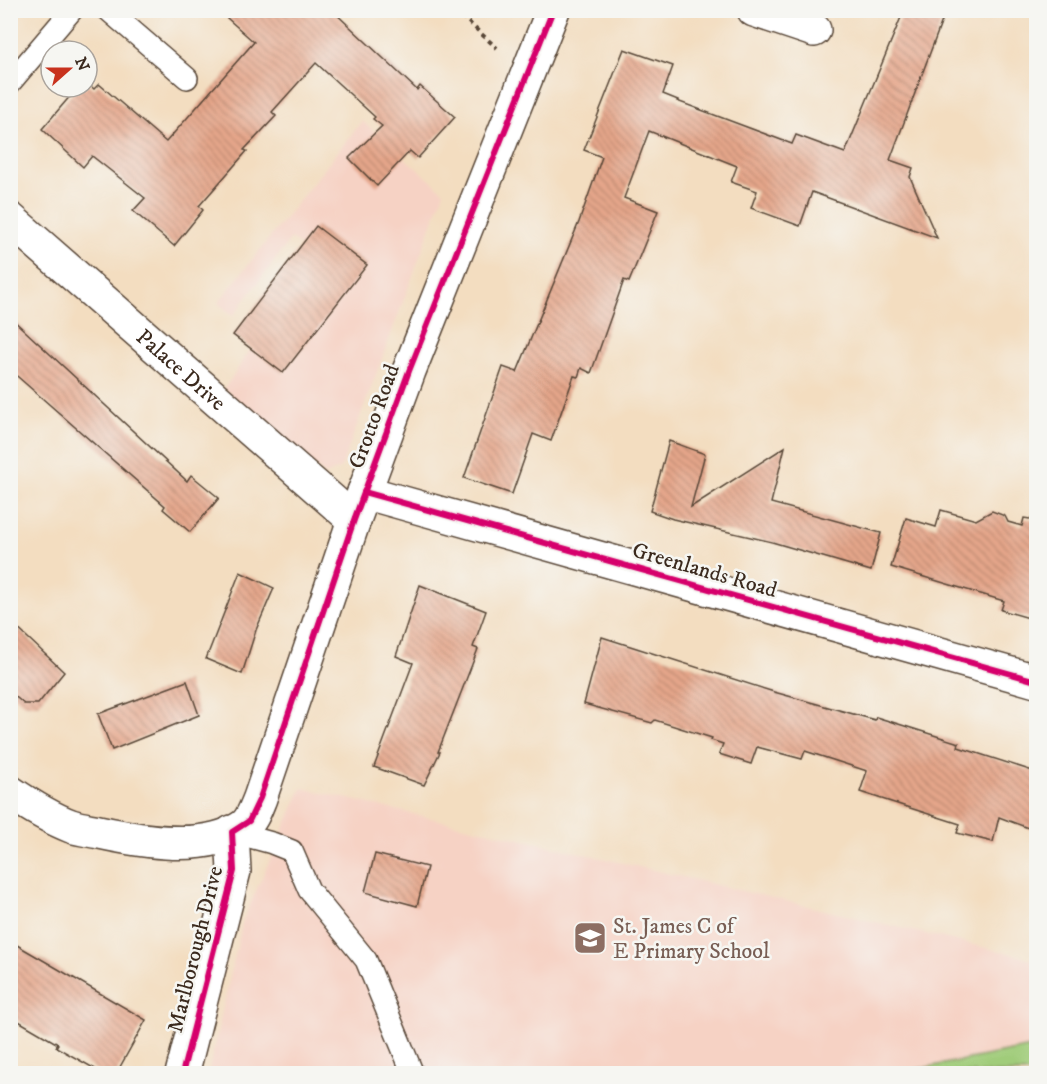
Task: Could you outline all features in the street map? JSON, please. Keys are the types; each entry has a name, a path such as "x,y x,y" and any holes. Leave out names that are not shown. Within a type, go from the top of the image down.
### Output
{"street":[{"name":"Grotto Road","path":"232,832 249,820 261,798 359,506 409,371 553,10"},
{"path":"754,10 814,30"},
{"name":"Palace Drive","path":"10,219 359,506"},
{"name":"Greenlands Road","path":"359,506 1036,681"},
{"path":"10,792 25,803 72,826 113,835 162,842 185,842 232,832"},
{"name":"Marlborough Drive","path":"182,1074 234,871 232,832"}],"lane":[{"path":"10,83 72,10"},
{"path":"108,10 187,78"},
{"path":"232,832 292,851 309,890 366,960 413,1074"}],"path":[{"path":"455,10 527,74"}],"shaded area":[{"path":"362,121 444,192 341,468 325,475 224,389 251,349 284,373 366,264 316,226 301,246 291,239 233,316 218,303"},
{"name":"St. James C of E Primary School","path":"302,788 1016,955 1036,962 1036,1073 208,1074 243,920"}],"green space":[{"path":"1036,1046 1036,1073 897,1073"}],"building":[{"path":"218,10 332,10 417,90 420,86 455,117 418,158 410,151 377,186 349,158 382,126 316,63 272,112 276,116 244,150 247,151 199,206 203,210 174,246 133,211 145,198 92,156 83,167 42,129 68,99 99,99 99,84 166,142 254,42"},
{"path":"904,10 946,10 890,160 913,168 910,177 937,238 812,192 800,226 751,208 757,191 731,182 737,166 649,131 624,198 658,211 629,282 624,280 591,373 581,368 578,377 574,376 551,441 533,434 512,494 464,478 503,367 517,372 579,222 602,157 584,150 624,49 673,66 663,94 677,101 792,144 796,135 845,153"},
{"path":"316,226 367,265 283,373 233,335"},
{"path":"10,317 187,481 191,475 219,498 190,532 163,509 165,506 10,370"},
{"path":"669,441 705,454 691,507 785,447 771,503 881,533 871,571 772,542 673,519 650,511"},
{"path":"941,510 976,520 992,511 1005,516 1008,522 1022,526 1024,518 1036,520 1036,620 1001,610 1004,601 891,567 906,518 936,527"},
{"path":"240,572 274,588 256,630 242,674 206,659"},
{"path":"420,585 486,611 473,647 478,649 438,752 440,752 424,785 374,767 413,663 396,656"},
{"path":"10,621 64,672 38,704 24,704 10,692"},
{"path":"602,637 774,692 875,720 876,717 959,743 958,747 1036,772 1036,831 999,817 993,842 957,833 960,824 860,792 867,771 805,751 802,759 757,747 751,764 719,754 723,744 711,740 712,738 655,720 652,723 584,704"},
{"path":"187,681 199,715 112,750 98,714"},
{"path":"375,854 427,867 417,906 365,892"},
{"path":"10,941 146,1020 116,1074 104,1074 56,1047 58,1044 10,1016"}],"cycle path":[{"path":"182,1074 234,871 232,832 249,821 260,798 354,520 409,371 553,10"},
{"path":"364,492 1036,681"}],"place":[{"name":"St. James C of E Primary School","path":"590,938"}]}
